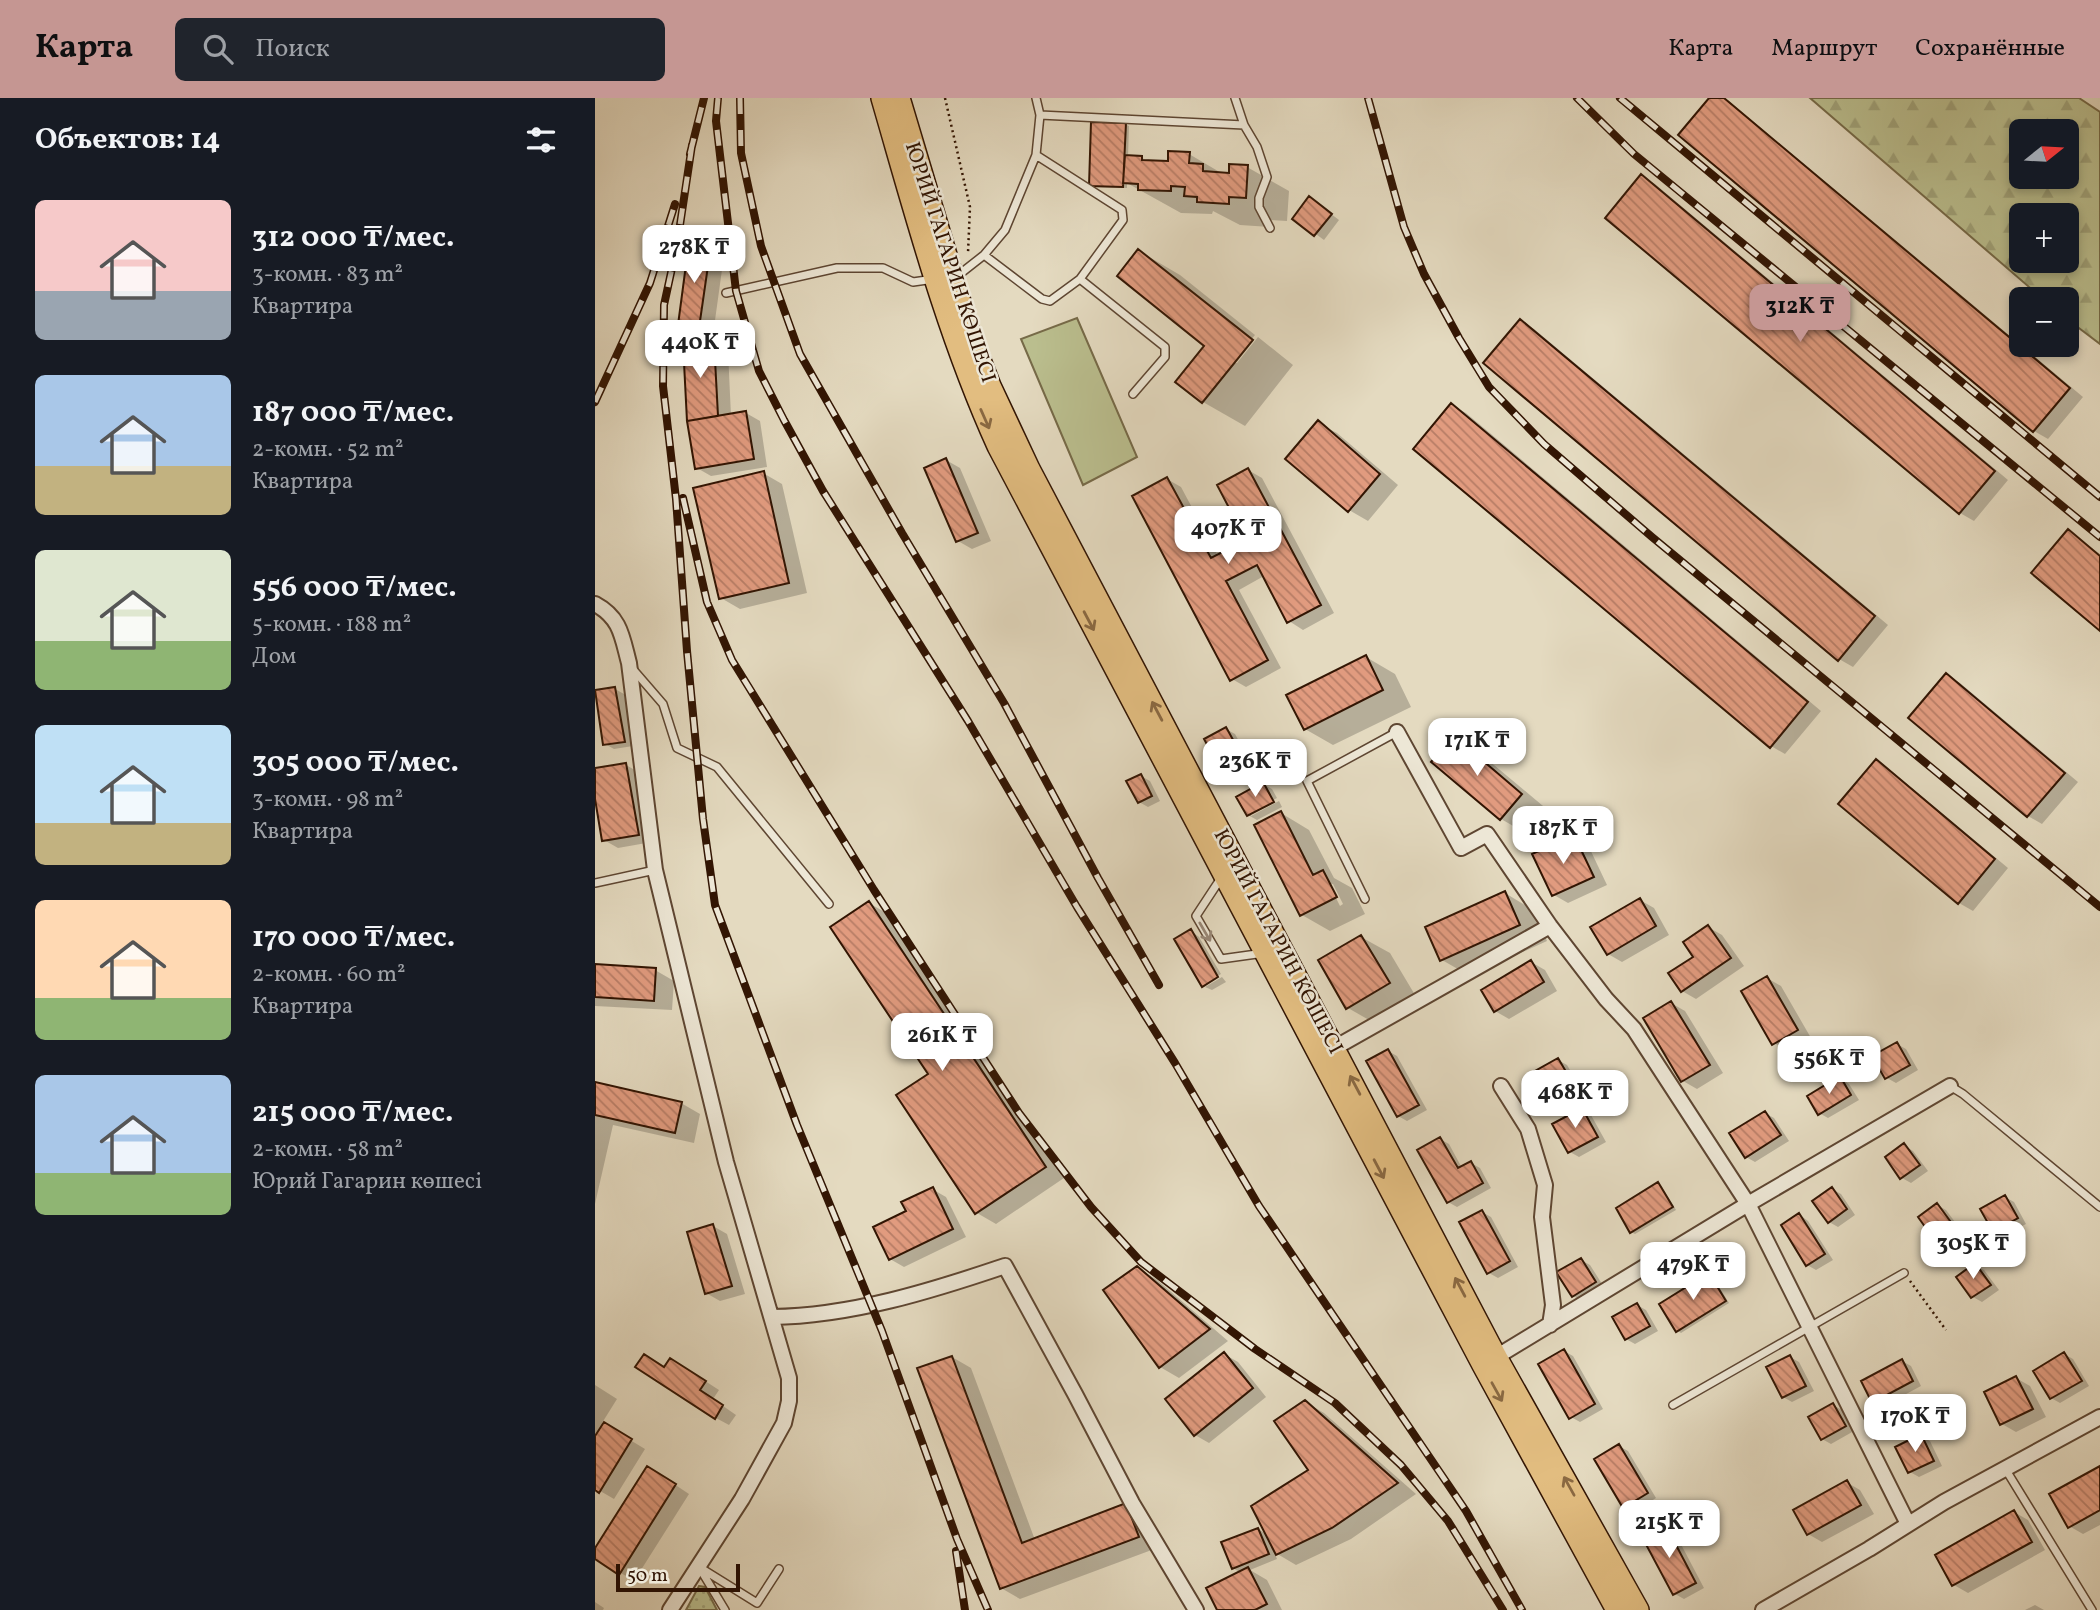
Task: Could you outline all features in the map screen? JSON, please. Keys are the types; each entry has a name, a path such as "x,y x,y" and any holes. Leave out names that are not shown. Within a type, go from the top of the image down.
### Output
{"main road":[{"name":"ЮРИЙ ГАГАРИН КӨШЕСІ","path":"882,98 951,276 973,392 997,446 1265,953 1327,1052 1638,1610"},
{"name":"ЮРИЙ ГАГАРИН КӨШЕСІ","path":"899,98 969,332 990,386 1029,469 1327,1052 1483,1365 1617,1610"}],"street":[{"path":"595,604 614,617 629,663 655,870 726,1162 789,1378 789,1401 784,1423 742,1499 670,1610"},
{"path":"1397,732 1461,848 1487,834 1550,926 1606,999 1634,1029 1748,1204 1908,1524"},
{"path":"1327,1052 1550,926"},
{"path":"1501,1086 1528,1129 1545,1185 1542,1217 1553,1305 1550,1325"},
{"path":"1496,1357 1748,1204 1950,1086"},
{"path":"772,1317 809,1317 870,1304 962,1281 1006,1266 1132,1503 1196,1610"},
{"path":"1763,1610 1908,1524 2100,1417"}],"lane":[{"path":"726,293 837,268 883,268 913,282 951,276 984,255 1005,230 1036,155 1040,115 1036,98"},
{"path":"1235,98 1267,177 1259,198 1259,207 1270,228"},
{"path":"1040,115 1244,125"},
{"path":"984,255 1042,299 1050,301 1080,279 1123,220 1122,210 1036,155"},
{"path":"1080,279 1165,347 1164,356 1133,394"},
{"path":"629,663 663,704 677,748 717,767 829,904"},
{"path":"1365,899 1307,781 1397,732"},
{"path":"595,883 655,870"},
{"path":"1223,874 1196,916 1221,959 1265,953"},
{"path":"1950,1086 2100,1207"},
{"path":"1673,1405 1904,1273"},
{"path":"2005,1470 2092,1610"},
{"path":"698,1567 757,1603 779,1569"},
{"path":"698,1567 725,1610"}],"path":[{"path":"945,98 970,207 951,276"},
{"path":"1904,1273 1946,1330"}],"green space":[{"path":"1810,98 2079,98 2100,112 2100,344 2079,328 2079,287 2029,287 2013,273 2079,273 2079,203 2009,203 2009,270"},
{"path":"1077,318 1137,457 1083,485 1021,339"},
{"path":"699,1586 705,1587 717,1610 686,1610"}],"building":[{"path":"1709,98 1724,98 2009,337 2009,357 2033,357 2070,388 2033,432 1678,135"},
{"path":"1091,122 1126,123 1123,187 1089,186"},
{"path":"1168,151 1190,152 1189,163 1203,164 1203,171 1229,173 1229,164 1248,165 1246,198 1229,197 1229,204 1197,202 1197,197 1184,196 1185,187 1171,186 1171,191 1138,190 1138,184 1123,183 1125,155 1142,156 1142,160 1168,161"},
{"path":"1641,174 1995,471 1959,514 1605,218"},
{"path":"1309,196 1332,214 1314,236 1292,219"},
{"path":"689,242 711,245 699,328 678,325"},
{"path":"1138,249 1253,340 1202,403 1175,382 1204,346 1117,276"},
{"path":"1520,319 1875,616 1838,661 1483,363"},
{"path":"714,341 718,416 687,421 683,343"},
{"path":"1451,403 1808,702 1770,748 1413,449"},
{"path":"746,411 754,459 695,469 687,421"},
{"path":"1318,420 1380,474 1348,512 1285,459"},
{"path":"946,458 978,533 956,542 924,468"},
{"path":"1248,468 1321,605 1287,623 1257,565 1226,581 1268,660 1230,681 1132,496 1167,477 1211,558 1246,540 1217,485"},
{"path":"764,471 789,583 719,599 693,488"},
{"path":"2068,529 2100,556 2100,631 2031,573"},
{"path":"1366,655 1383,690 1304,730 1286,695"},
{"path":"1946,673 2065,773 2027,817 1908,718"},
{"path":"615,687 625,742 603,745 595,690"},
{"path":"1226,727 1249,769 1227,782 1204,739"},
{"path":"1454,736 1522,794 1500,820 1431,762"},
{"path":"1876,759 1995,859 1958,904 1838,804"},
{"path":"626,763 639,835 602,841 595,799 595,768"},
{"path":"1141,774 1152,796 1138,803 1126,781"},
{"path":"1263,782 1274,802 1247,816 1236,797"},
{"path":"1281,811 1313,875 1323,870 1337,897 1300,916 1254,825"},
{"path":"1574,835 1594,877 1552,896 1532,854"},
{"path":"1505,891 1520,925 1440,961 1425,927"},
{"path":"1640,898 1656,926 1607,955 1590,927"},
{"path":"869,901 1046,1167 975,1214 896,1095 928,1074 830,927"},
{"path":"1708,925 1731,958 1681,992 1668,973 1693,957 1683,942"},
{"path":"1191,929 1218,977 1202,987 1174,939"},
{"path":"1361,935 1390,983 1346,1009 1318,960"},
{"path":"1531,960 1544,982 1494,1012 1481,990"},
{"path":"595,964 656,968 654,1001 595,997"},
{"path":"1767,976 1798,1030 1772,1045 1741,991"},
{"path":"1671,1001 1710,1065 1681,1082 1643,1018"},
{"path":"1897,1042 1910,1065 1885,1079 1872,1056"},
{"path":"1388,1049 1419,1105 1397,1117 1366,1061"},
{"path":"1558,1058 1575,1087 1544,1104 1528,1075"},
{"path":"1840,1076 1851,1095 1818,1115 1807,1096"},
{"path":"595,1082 682,1102 675,1133 595,1115"},
{"path":"1582,1108 1598,1137 1568,1153 1552,1124"},
{"path":"1765,1111 1781,1135 1745,1158 1729,1133"},
{"path":"1440,1137 1458,1168 1471,1161 1483,1183 1447,1203 1417,1150"},
{"path":"1904,1143 1920,1165 1900,1179 1885,1157"},
{"path":"1658,1182 1673,1207 1630,1233 1616,1208"},
{"path":"933,1187 953,1229 889,1260 873,1227 906,1211 901,1202"},
{"path":"1832,1187 1847,1209 1828,1223 1812,1201"},
{"path":"2005,1195 2018,1218 1993,1232 1980,1209"},
{"path":"1937,1203 1953,1225 1933,1238 1918,1217"},
{"path":"1482,1210 1510,1261 1487,1274 1459,1222"},
{"path":"1799,1213 1825,1254 1806,1266 1781,1225"},
{"path":"713,1224 732,1286 705,1294 687,1232"},
{"path":"1581,1258 1596,1282 1572,1297 1556,1272"},
{"path":"1975,1263 1991,1285 1971,1298 1956,1277"},
{"path":"1137,1266 1210,1329 1159,1368 1103,1290"},
{"path":"1709,1273 1726,1301 1676,1332 1659,1304"},
{"path":"1637,1303 1650,1326 1625,1340 1612,1317"},
{"path":"1564,1349 1595,1404 1569,1419 1538,1364"},
{"path":"1224,1352 1253,1388 1194,1436 1165,1399"},
{"path":"2064,1352 2082,1381 2050,1399 2033,1371"},
{"path":"644,1354 664,1367 670,1358 706,1381 700,1390 723,1405 715,1419 635,1367"},
{"path":"1790,1355 1806,1386 1782,1398 1766,1367"},
{"path":"952,1356 1022,1543 1126,1503 1139,1537 1000,1589 917,1368"},
{"path":"1902,1359 1913,1381 1872,1403 1861,1381"},
{"path":"2016,1376 2033,1409 2000,1425 1984,1392"},
{"path":"1305,1400 1398,1483 1332,1528 1276,1555 1251,1506 1308,1470 1274,1421"},
{"path":"1833,1403 1846,1426 1821,1440 1808,1417"},
{"path":"604,1422 632,1439 599,1493 595,1490 595,1436"},
{"path":"1921,1434 1934,1461 1908,1473 1895,1447"},
{"path":"1619,1444 1648,1493 1623,1508 1594,1459"},
{"path":"647,1466 676,1484 619,1575 595,1559 595,1548"},
{"path":"2100,1466 2100,1510 2068,1528 2049,1494"},
{"path":"1847,1480 1861,1505 1807,1535 1793,1510"},
{"path":"2014,1510 2032,1542 1952,1586 1935,1555"},
{"path":"1665,1524 1696,1583 1673,1595 1642,1537"},
{"path":"1258,1528 1269,1554 1232,1569 1221,1542"},
{"path":"1248,1567 1267,1604 1255,1610 1217,1610 1206,1588"}],"railway":[{"path":"690,154 704,98"},
{"path":"718,98 716,121 736,291 759,371 784,420 823,491 968,721 1077,907 1175,1063 1259,1206 1466,1511 1522,1610"},
{"path":"740,98 741,153 761,246 800,354 902,533 1004,703 1159,985"},
{"path":"1368,98 1404,227 1424,274 1489,387 1544,444 1652,537 2100,907"},
{"path":"1577,98 1634,154 2100,537"},
{"path":"1620,98 2100,497"},
{"path":"692,145 677,245 664,305 663,386 676,499 703,819 715,905 797,1125 882,1331 957,1539 988,1610"},
{"path":"595,402 650,283 675,204"},
{"path":"683,498 707,602 732,660 874,890 1019,1113 1091,1207 1141,1262 1255,1349 1335,1403 1401,1465 1448,1521 1503,1610"},
{"path":"956,1551 965,1610"}]}
